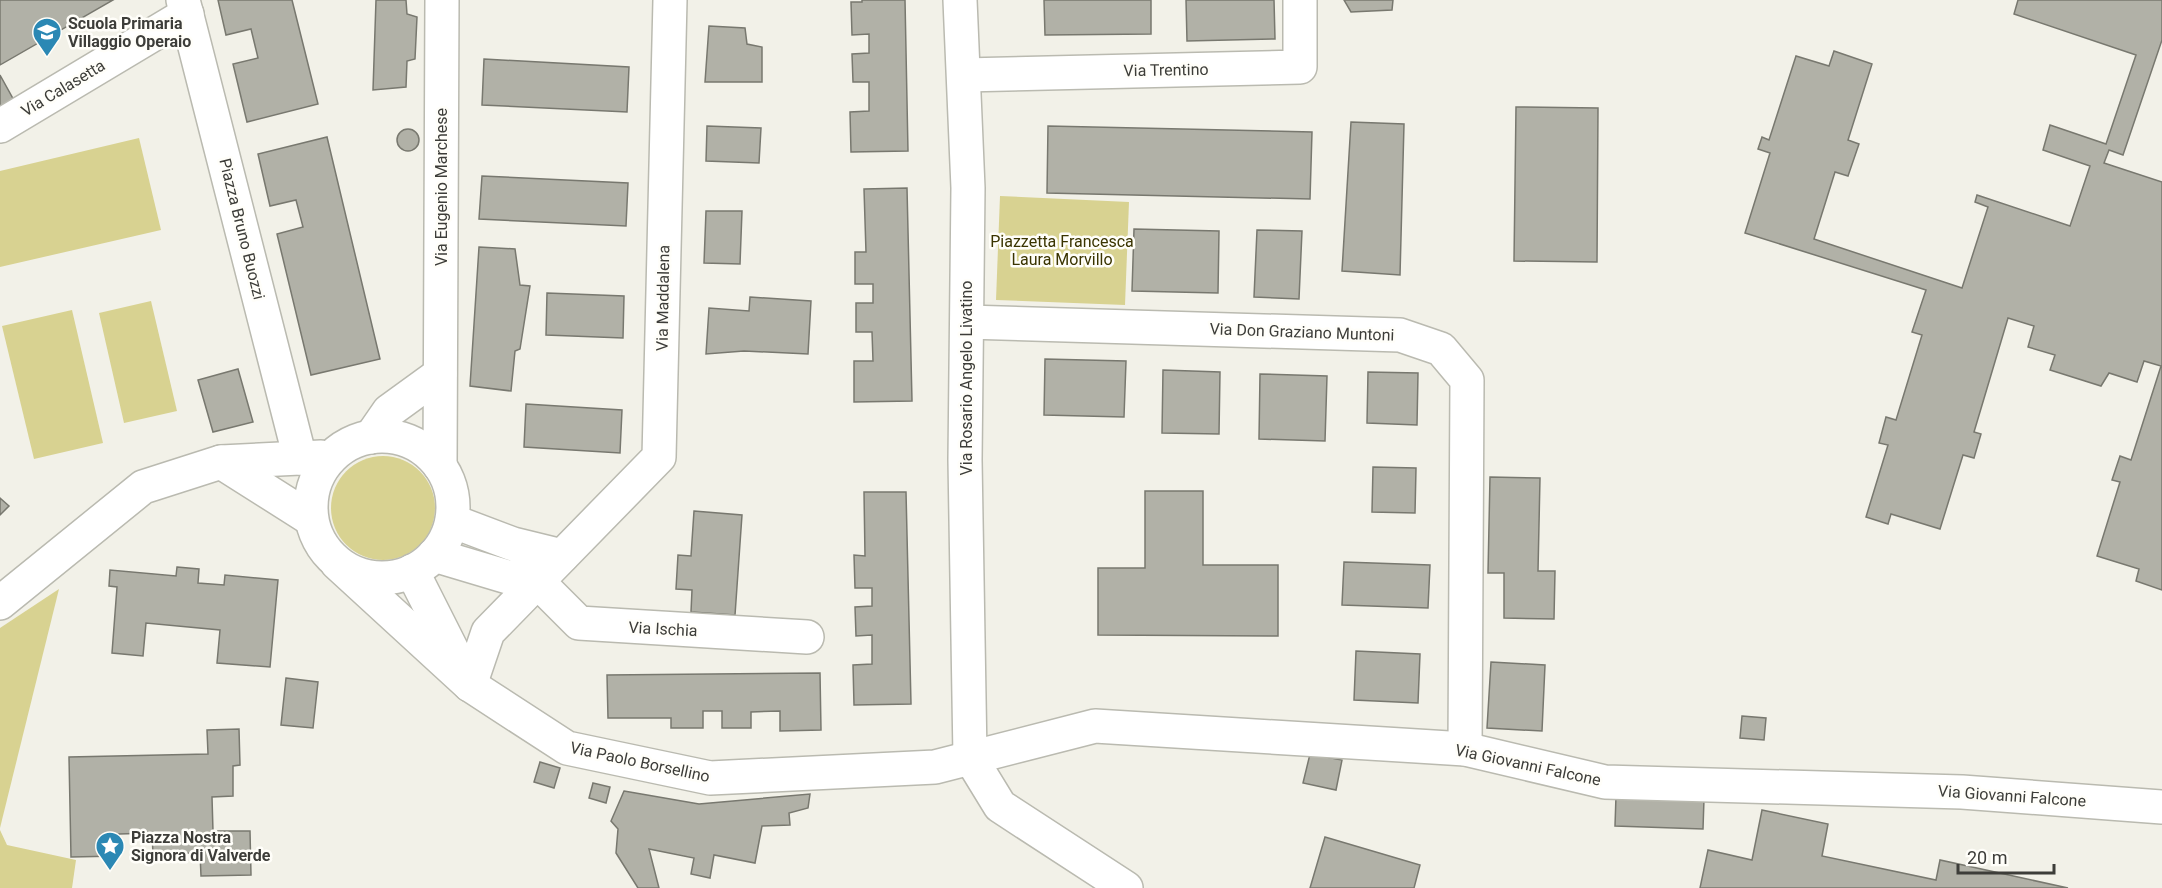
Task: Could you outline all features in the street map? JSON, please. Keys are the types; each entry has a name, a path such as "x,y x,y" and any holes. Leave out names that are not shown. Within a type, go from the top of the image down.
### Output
{"street":[{"name":"Via Eugenio Marchese","path":"440,466 442,0"},
{"name":"Via Maddalena","path":"470,685 488,633 659,457 670,0"},
{"name":"Via Rosario Angelo Livatino","path":"960,0 968,188 965,460 970,757"},
{"name":"Via Trentino","path":"964,75 1300,67 1300,0"},
{"name":"Via Calasetta","path":"0,126 185,7"},
{"name":"Piazza Bruno Buozzi","path":"185,7 316,457"},
{"name":"Via Don Graziano Muntoni","path":"967,322 1400,335 1440,350 1467,380 1465,749"},
{"path":"371,436 389,411 440,374"},
{"path":"0,603 143,487 221,462 316,457 371,436 390,436 410,441 426,451 440,466 449,483 453,502 452,521 445,539 423,563 394,577 374,578 355,573 337,563 316,536 311,519 311,496 318,475 316,457"},
{"path":"221,462 311,519"},
{"path":"452,521 513,544 562,556"},
{"name":"Via Maddalena","path":"423,563 511,578 562,556"},
{"name":"Via Paolo Borsellino","path":"337,563 470,685 567,748 710,778 935,767"},
{"path":"423,563 470,685"},
{"name":"Via Ischia","path":"537,581 579,624 807,637"},
{"name":"Via Giovanni Falcone","path":"935,767 1095,726 1465,749 1605,782 1962,792 2162,807"},
{"path":"970,757 1000,806 1126,888"}],"green space":[{"path":"139,138 161,230 0,267 0,171"},
{"name":"Piazzetta Francesca Laura Morvillo","path":"1000,196 1129,202 1125,305 996,300"},
{"path":"151,301 177,411 124,423 99,313"},
{"path":"72,310 103,443 34,459 2,326"},
{"path":"383,456 403,460 420,471 431,488 435,508 431,528 420,545 403,556 383,560 363,556 346,545 335,528 331,508 335,488 346,471 363,460"},
{"path":"59,589 0,828 0,628"},
{"path":"0,830 7,845 76,860 72,888 0,888"}],"building":[{"path":"0,0 113,0 0,65"},
{"path":"218,0 292,0 318,104 247,122 233,64 258,58 251,29 226,35"},
{"path":"376,0 406,0 407,14 417,17 415,59 407,61 406,87 373,90"},
{"path":"862,0 905,0 908,151 851,152 850,112 869,111 869,82 853,82 852,54 869,53 869,34 852,35 851,2 862,2"},
{"path":"1044,0 1151,0 1151,34 1045,35"},
{"path":"1186,0 1274,0 1275,39 1187,41"},
{"path":"1344,0 1393,0 1392,10 1351,12"},
{"path":"2018,0 2162,0 2162,40 2123,155 2109,150 2104,163 2162,182 2162,590 2136,581 2139,569 2097,556 2120,482 2112,480 2120,456 2131,460 2161,366 2144,361 2137,382 2109,373 2101,386 2050,370 2055,355 2028,347 2034,326 2008,318 1974,432 1981,434 1974,458 1963,455 1940,529 1891,514 1888,524 1866,517 1888,445 1879,443 1886,417 1896,420 1922,335 1912,332 1926,290 1745,233 1770,153 1758,149 1762,137 1769,140 1796,56 1829,66 1834,51 1872,64 1848,140 1859,144 1848,176 1835,172 1814,239 1962,288 1988,207 1975,202 1977,195 2070,226 2090,166 2043,150 2050,125 2106,144 2136,55 2014,14"},
{"path":"709,26 745,28 747,44 762,47 762,82 705,82"},
{"path":"484,59 629,67 627,112 482,105"},
{"path":"0,75 16,104 0,113"},
{"path":"1516,107 1598,108 1597,262 1514,261"},
{"path":"1351,122 1404,124 1400,275 1342,271"},
{"path":"707,126 761,128 759,163 706,161"},
{"path":"1048,126 1312,132 1310,199 1047,193"},
{"path":"404,129 412,129 419,136 419,144 412,151 404,151 397,144 397,136"},
{"path":"327,137 380,359 311,375 277,234 303,227 296,200 270,206 258,154"},
{"path":"482,176 628,183 626,226 479,219"},
{"path":"907,188 912,401 854,402 854,361 873,361 872,332 856,332 856,303 873,303 873,284 855,284 855,252 866,252 864,189"},
{"path":"706,211 742,211 740,264 704,263"},
{"path":"1134,229 1219,231 1218,293 1132,291"},
{"path":"1257,230 1302,231 1299,299 1254,297"},
{"path":"479,247 515,249 520,285 530,286 520,349 515,351 511,391 470,386"},
{"path":"547,293 624,296 623,338 546,335"},
{"path":"750,297 811,301 808,354 744,351 706,354 709,308 749,311"},
{"path":"1045,359 1126,361 1124,417 1044,415"},
{"path":"238,369 253,422 213,432 198,380"},
{"path":"1163,370 1220,372 1219,434 1162,433"},
{"path":"1368,372 1418,373 1417,425 1367,423"},
{"path":"1260,374 1327,376 1325,441 1259,439"},
{"path":"526,404 622,410 620,453 524,447"},
{"path":"1373,467 1416,468 1415,513 1372,512"},
{"path":"1490,477 1540,478 1538,571 1555,571 1554,619 1504,618 1504,573 1488,573"},
{"path":"1145,491 1203,491 1203,565 1278,565 1278,636 1098,635 1098,568 1145,568"},
{"path":"864,492 906,492 911,704 854,705 853,665 872,664 872,635 856,636 855,607 872,606 872,588 855,588 854,555 865,556"},
{"path":"0,498 9,506 0,515"},
{"path":"694,511 742,515 735,615 691,612 692,590 676,589 678,555 691,556"},
{"path":"1344,562 1430,565 1428,608 1342,605"},
{"path":"177,567 199,569 198,583 224,585 225,575 278,580 270,667 217,663 220,630 146,623 143,656 112,653 117,587 109,586 110,570 176,576"},
{"path":"1356,651 1420,654 1418,703 1354,700"},
{"path":"1491,662 1545,665 1542,731 1487,728"},
{"path":"820,673 821,730 780,731 780,711 751,712 751,728 722,728 722,711 703,711 703,728 671,728 671,718 608,718 607,675"},
{"path":"286,678 318,682 313,728 281,725"},
{"path":"1742,716 1766,718 1764,740 1740,738"},
{"path":"239,729 240,765 233,766 233,796 212,797 213,831 250,831 251,875 201,876 200,853 153,854 152,833 119,834 119,856 71,857 69,757 208,754 207,730"},
{"path":"1310,754 1342,760 1336,790 1303,783"},
{"path":"540,762 560,768 554,788 534,782"},
{"path":"593,783 610,787 606,803 589,798"},
{"path":"624,791 699,804 810,794 808,808 789,813 790,825 762,826 755,863 714,855 710,878 691,874 694,858 649,849 659,888 638,888 616,853 618,829 611,821"},
{"path":"1616,796 1704,799 1703,829 1615,826"},
{"path":"1762,810 1828,824 1822,856 1936,880 1940,860 2068,888 1700,888 1708,850 1752,860"},
{"path":"1325,837 1420,865 1414,888 1310,888"}],"place":[{"name":"Scuola Primaria Villaggio Operaio","path":"47,58"},
{"name":"Piazza Nostra Signora di Valverde","path":"110,872"}]}
